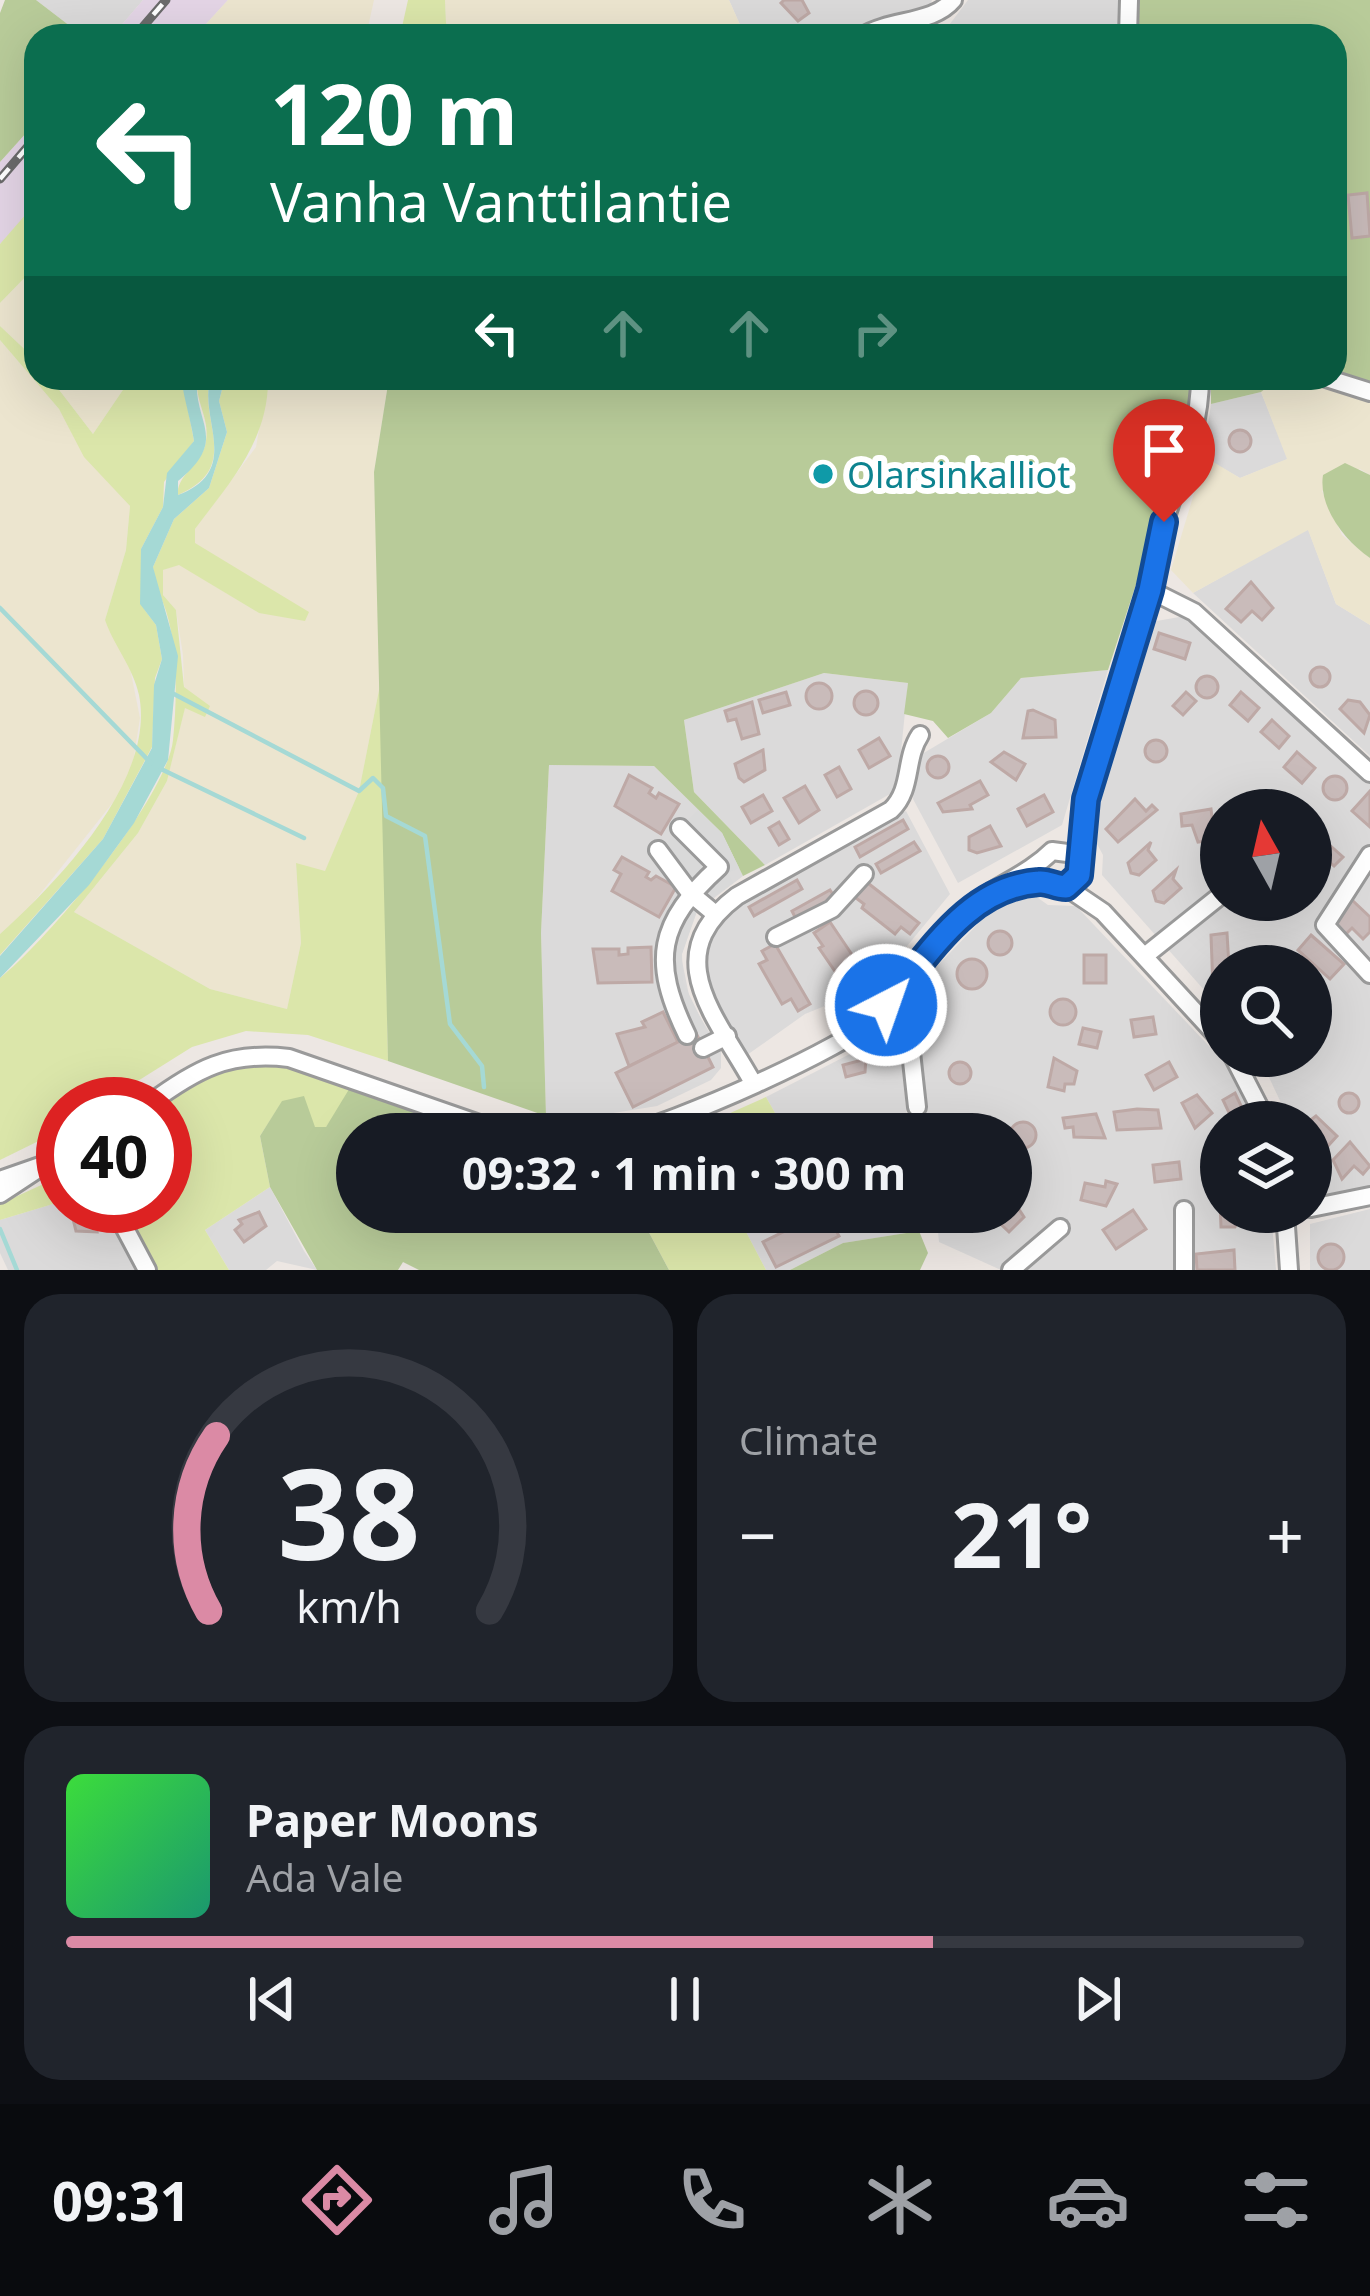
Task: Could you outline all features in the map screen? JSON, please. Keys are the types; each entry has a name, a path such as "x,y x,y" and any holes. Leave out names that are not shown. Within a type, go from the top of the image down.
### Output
{"street":[{"path":"891,24 938,15 953,0"},
{"path":"1075,874 1086,799 1150,590 1152,561 1195,438 1199,390"},
{"path":"1150,590 1194,612 1370,773"},
{"path":"752,1081 696,969 700,934 714,913 891,810 907,787 910,750 920,735"},
{"path":"1045,873 1086,799"},
{"path":"680,828 719,868 690,893 671,924 663,952 664,981 687,1035"},
{"path":"1057,849 1070,850 1075,874 1103,911 1200,1016"},
{"path":"658,850 690,893 714,913"},
{"path":"1370,855 1353,874 1325,925 1370,974"},
{"path":"684,1113 752,1081 763,1069 873,1006 886,1005 958,920 997,890 1045,873 1075,874"},
{"path":"776,938 832,909 864,874"},
{"path":"1146,955 1200,912"},
{"path":"886,1005 911,1052 917,1107"},
{"path":"703,1048 727,1036"},
{"path":"185,1077 223,1058 289,1058 447,1113"},
{"path":"0,1180 36,1170"},
{"path":"0,1194 36,1170"},
{"path":"1332,1204 1370,1196"},
{"path":"1184,1210 1184,1270"},
{"path":"1011,1270 1060,1228"},
{"path":"127,1233 147,1270"},
{"path":"1286,1233 1289,1270"}],"shaded area":[{"path":"36,0 143,0 122,24 67,24"},
{"path":"143,0 228,0 206,24 122,24"},
{"path":"228,0 374,0 369,24 206,24"},
{"path":"445,0 729,0 740,24 447,24"},
{"path":"729,0 932,0 923,24 740,24"},
{"path":"968,0 1120,0 1119,24 950,24"},
{"path":"24,135 24,217 0,244 0,162"},
{"path":"24,278 24,349 0,326 0,303"},
{"path":"0,340 24,368 24,390 43,390 59,409 85,457 130,506 126,550 105,620 130,668 140,718 131,775 118,796 28,909 0,934"},
{"path":"59,390 123,390 93,434"},
{"path":"266,390 387,390 374,472 381,680 359,791 325,872 296,864 301,943 287,1009 210,989 74,912 138,833 167,781 185,707 176,610 163,595 163,570 179,564 259,613 308,613 195,544 195,529 256,447"},
{"path":"1335,390 1370,399 1370,475 1360,469 1322,491 1342,535 1370,558 1370,625 1336,604 1308,530 1193,593 1171,570 1202,467 1210,460 1240,478 1287,459 1261,392"},
{"path":"1261,392 1288,459 1240,478 1210,461 1202,467 1211,404"},
{"path":"1308,529 1336,604 1370,625 1370,756 1193,593"},
{"path":"1185,616 1370,780 1370,1188 1332,1193 1332,1101 1280,1101 1269,1077 1332,1077 1332,945 1200,945 1200,985 1102,875 1103,855 1091,833 1151,622"},
{"path":"1108,670 1062,825 958,883 913,799 917,757 991,713 1021,678"},
{"path":"824,673 908,683 897,790 765,865 694,792 684,720"},
{"path":"549,765 654,766 722,833 743,876 697,911 681,956 690,1000 721,1052 721,1068 711,1080 657,1106 613,1113 546,1113 541,933"},
{"path":"698,810 722,833 739,868 728,873 733,883 708,901 663,847"},
{"path":"906,811 950,894 874,986 805,1014 747,1055 709,988 703,957 712,930 732,910"},
{"path":"1031,893 1048,905 1076,906 1200,1037 1200,1077 1233,1077 1245,1101 1200,1101 1200,1233 1273,1233 1276,1270 1001,1270 939,1242 938,1233 1032,1233 1032,1113 925,1113 916,1041 916,988 999,902"},
{"path":"687,905 697,911 682,954 683,982 705,1027 694,1034 680,1004 670,955"},
{"path":"893,1032 899,1042 907,1113 775,1113 766,1097"},
{"path":"270,1187 317,1270 277,1261 266,1270 229,1270 205,1230"},
{"path":"36,1209 36,1233 134,1233 153,1270 8,1270 0,1253 0,1220"},
{"path":"1370,1209 1370,1270 1310,1270 1310,1233 1332,1233 1332,1218"},
{"path":"747,1233 906,1233 843,1243 790,1270 766,1270"}],"green space":[{"path":"5,0 36,0 67,24 24,24 24,135 0,162 0,13"},
{"path":"408,0 445,0 447,24 403,24"},
{"path":"1139,0 1370,0 1370,383 1347,376 1347,24 1139,24"},
{"path":"24,216 24,278 0,303 0,244"},
{"path":"0,326 24,349 24,368 0,340"},
{"path":"43,390 59,390 93,434 123,390 184,390 194,441 164,482 163,507 141,549 144,609 156,625 162,659 155,678 152,747 103,839 0,955 0,934 49,887 98,827 133,761 140,728 136,685 105,620 126,550 130,506 84,457 59,409"},
{"path":"198,390 209,390 214,456 198,484 178,495 207,437"},
{"path":"222,390 267,390 255,441 195,529 195,543 309,612 305,621 259,613 179,565 163,570 163,595 176,610 184,687 210,706 205,717 185,708 167,781 138,833 74,912 210,989 287,1009 301,943 296,863 325,871 359,791 381,680 388,1061 308,1035 246,1031 192,1047 144,1077 36,1077 36,1142 0,1160 0,978 102,867 166,765 173,740 175,658 153,567 174,519 209,488 227,432 219,401"},
{"path":"387,390 1191,390 1191,416 1108,670 1021,678 991,713 948,738 933,721 904,714 908,683 824,673 684,720 694,792 765,865 743,876 722,833 654,766 549,765 541,933 546,1113 388,1061 374,472"},
{"path":"1211,390 1264,390 1261,392 1211,404"},
{"path":"1345,463 1370,475 1370,558 1343,533 1325,499 1323,475"},
{"path":"236,1063 289,1064 351,1086 352,1093 326,1127 315,1127 282,1102 260,1136 270,1187 205,1230 229,1270 153,1270 134,1233 192,1233 192,1087"},
{"path":"351,1086 425,1113 336,1113 336,1233 649,1233 669,1270 419,1270 403,1262 398,1270 317,1270 270,1187 260,1136 282,1101 304,1096 315,1127 326,1127"},
{"path":"766,1097 775,1113 730,1113"},
{"path":"36,1187 36,1209 0,1220 0,1204"},
{"path":"649,1233 747,1233 766,1270 669,1270"},
{"path":"920,1233 928,1253 920,1270 790,1270 843,1243"}],"water":[{"path":"183,390 197,390 206,442 194,466 178,481 178,495 209,472 214,442 208,393 222,390 219,401 227,432 209,488 174,519 153,567 178,656 168,760 134,823 89,885 0,978 0,956 103,839 152,748 154,685 162,659 156,625 140,604 141,549 163,507 167,473 194,441"}],"building":[{"path":"802,0 809,13 798,21 781,3"},
{"path":"1367,193 1370,236 1352,238 1348,195"},
{"path":"1240,430 1251,441 1240,452 1229,441"},
{"path":"1251,582 1273,608 1262,620 1252,611 1241,622 1226,609"},
{"path":"1159,633 1190,643 1185,659 1154,649"},
{"path":"1320,667 1330,677 1320,687 1310,677"},
{"path":"1207,676 1218,687 1207,698 1196,687"},
{"path":"819,683 832,696 819,709 806,696"},
{"path":"866,691 875,694 875,712 866,715 857,712 854,703 857,694"},
{"path":"786,692 790,705 763,713 759,700"},
{"path":"1186,692 1196,701 1183,715 1173,706"},
{"path":"1241,692 1259,708 1248,721 1230,705"},
{"path":"1348,700 1360,702 1370,715 1364,733 1340,709"},
{"path":"752,702 759,734 742,739 736,719 728,721 725,711"},
{"path":"1028,711 1055,720 1056,737 1023,738"},
{"path":"1272,720 1289,736 1279,748 1261,732"},
{"path":"879,738 890,756 869,768 859,750"},
{"path":"1156,740 1167,751 1156,762 1145,751"},
{"path":"763,750 765,770 744,782 735,764"},
{"path":"1004,752 1025,764 1016,780 991,762"},
{"path":"1297,752 1315,768 1302,783 1284,767"},
{"path":"938,756 949,767 938,778 927,767"},
{"path":"839,767 851,789 837,797 825,775"},
{"path":"629,775 652,788 649,793 656,798 659,793 679,804 661,834 615,806"},
{"path":"1330,777 1346,783 1340,799 1332,799 1332,789 1323,789"},
{"path":"980,781 988,795 970,805 972,809 943,812 938,803"},
{"path":"805,786 819,810 799,823 784,798"},
{"path":"1370,791 1370,827 1352,811"},
{"path":"763,795 772,811 751,823 742,807"},
{"path":"1044,795 1053,812 1027,826 1018,809"},
{"path":"1135,799 1146,811 1152,805 1157,810 1118,842 1106,829"},
{"path":"1200,811 1200,842 1192,825 1182,826 1181,814"},
{"path":"903,820 908,829 860,857 855,847"},
{"path":"779,822 789,839 779,845 769,828"},
{"path":"990,826 1001,846 977,853 969,850 969,837"},
{"path":"914,842 920,851 881,873 876,864"},
{"path":"1151,842 1148,850 1156,860 1139,875 1131,873 1128,863"},
{"path":"1332,847 1343,857 1332,864"},
{"path":"622,857 649,872 646,877 651,880 656,876 676,887 659,917 612,891 621,874 614,870"},
{"path":"1176,870 1173,879 1181,888 1164,903 1156,901 1153,891"},
{"path":"797,880 802,889 754,916 749,907"},
{"path":"864,880 919,923 910,934 901,927 895,934 862,908 864,904 852,895"},
{"path":"830,890 836,899 797,921 792,911"},
{"path":"1352,900 1370,917 1370,932 1363,939 1352,928 1344,936 1332,921"},
{"path":"830,922 869,980 858,988 851,978 843,983 819,948 823,946 814,933"},
{"path":"1000,931 1009,934 1009,952 1000,955 991,952 988,943 991,934"},
{"path":"1227,933 1228,945 1211,945 1211,935"},
{"path":"1311,935 1322,945 1302,945"},
{"path":"775,944 810,1004 798,1011 791,999 782,1004 759,964 767,960 762,951"},
{"path":"651,947 652,982 598,983 593,949 619,949 619,955 628,954 628,948"},
{"path":"1332,953 1344,964 1332,977"},
{"path":"1084,955 1106,955 1106,983 1084,983"},
{"path":"972,959 983,963 987,974 983,985 972,989 961,985 957,974 961,963"},
{"path":"1063,999 1073,1002 1073,1022 1063,1025 1053,1022 1050,1012 1053,1002"},
{"path":"663,1012 678,1042 629,1066 617,1034 645,1027 642,1022"},
{"path":"1153,1017 1156,1034 1134,1037 1131,1020"},
{"path":"1083,1028 1101,1032 1097,1048 1079,1044"},
{"path":"696,1033 713,1067 633,1107 616,1073"},
{"path":"1054,1058 1077,1071 1074,1084 1065,1084 1064,1091 1048,1087"},
{"path":"866,1059 865,1072 846,1077 843,1065"},
{"path":"960,1062 971,1073 960,1084 949,1073"},
{"path":"1169,1062 1177,1077 1154,1090 1146,1075"},
{"path":"1349,1093 1359,1103 1349,1113 1339,1103"},
{"path":"1197,1095 1202,1101 1200,1124 1195,1128 1182,1103"},
{"path":"1158,1110 1161,1128 1117,1130 1114,1112"},
{"path":"1096,1114 1105,1138 1074,1137 1073,1127 1065,1128 1063,1118"},
{"path":"1350,1142 1370,1166 1363,1174 1354,1166 1342,1179 1333,1160"},
{"path":"1179,1162 1181,1179 1155,1182 1153,1165"},
{"path":"1106,1181 1117,1184 1106,1206 1081,1200 1085,1183 1105,1187"},
{"path":"1133,1210 1146,1229 1116,1249 1103,1230"},
{"path":"259,1212 266,1226 244,1242 235,1230 242,1224 239,1220"},
{"path":"781,1233 839,1236 776,1267 763,1242"},
{"path":"1331,1244 1344,1257 1331,1270 1318,1257"},
{"path":"1234,1250 1235,1270 1197,1270 1196,1254"}],"waterway":[{"path":"0,608 151,763"},
{"path":"172,693 359,791 373,778 383,788 386,816 425,836 450,1024 482,1066 484,1087"},
{"path":"161,769 304,838"},
{"path":"0,1229 17,1270"}],"railway":[{"path":"145,24 166,0"},
{"path":"0,179 24,151"}],"place":[{"name":"Olarsinkalliot","path":"823,474"}],"route":[{"path":"886,1005 977,902 997,890 1034,882 1066,887 1076,881 1086,799 1150,590 1152,561 1164,522"}]}
